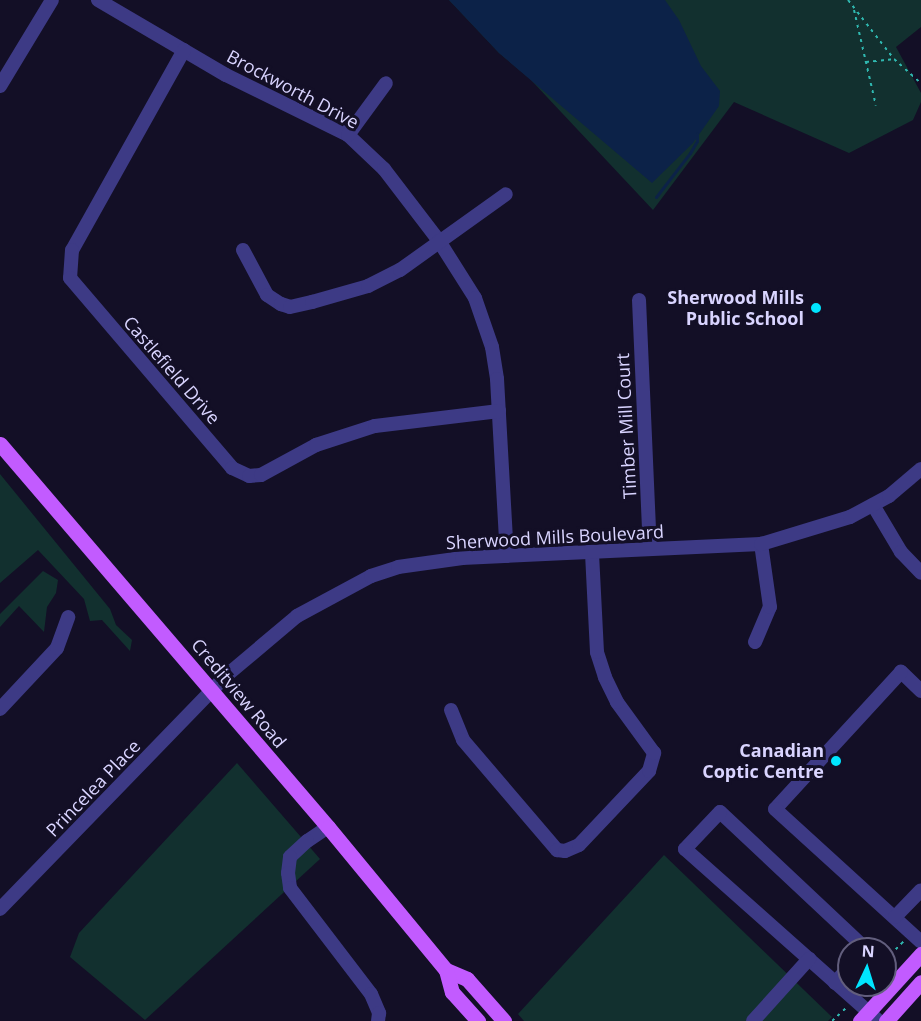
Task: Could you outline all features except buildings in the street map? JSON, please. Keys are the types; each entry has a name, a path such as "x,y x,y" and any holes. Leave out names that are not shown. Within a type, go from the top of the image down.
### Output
{"main road":[{"name":"Creditview Road","path":"0,444 328,827 446,970 452,992 476,1020"},
{"path":"869,1018 921,954"},
{"name":"Creditview Road","path":"446,970 467,979 504,1021"},
{"path":"886,1021 921,982"}],"street":[{"path":"0,86 52,0"},
{"name":"Brockworth Drive","path":"98,0 245,85 348,135 384,169 440,241 475,298 484,322 497,379 507,556"},
{"name":"Castlefield Drive","path":"184,50 72,250 69,278 232,468 249,476 261,475 316,445 375,426 499,411"},
{"path":"348,135 386,82"},
{"path":"243,250 267,295 290,307 368,286 400,270 506,194"},
{"name":"Timber Mill Court","path":"639,300 650,549"},
{"name":"Sherwood Mills Boulevard","path":"211,690 297,616 370,576 398,567 429,562 507,556 760,544 831,524 873,505 905,484 921,469"},
{"path":"873,505 901,552 921,573"},
{"path":"755,642 770,607 760,544"},
{"path":"451,710 463,740 557,850 565,851 579,845 649,771 654,753 617,702 605,677 597,651 592,552"},
{"path":"0,709 57,648 68,617"},
{"path":"921,691 901,672 775,809 921,942"},
{"name":"Princelea Place","path":"0,909 211,690"},
{"path":"853,937 720,812 685,849 809,959 869,1018"},
{"path":"328,827 307,841 290,857 288,873 290,888 371,994 379,1013 378,1021"},
{"path":"895,917 921,890"},
{"path":"753,1021 809,959"},
{"path":"476,1020 490,1006"}],"path":[{"path":"848,0 894,58 921,83"},
{"path":"854,7 876,106"},
{"path":"866,62 894,58"},
{"path":"897,947 901,943"},
{"path":"832,1021 843,1011"}],"green space":[{"path":"449,0 921,0 921,27 896,47 921,93 921,102 913,120 849,153 734,102 653,210 531,80 499,53"},
{"path":"0,474 110,609 116,625 132,640 130,651 102,620 90,621 84,599 38,550 0,583"},
{"path":"43,571 58,580 56,593 47,607 44,632 19,606 0,627 0,614"},
{"path":"237,763 320,859 145,1020 70,957 79,933"},
{"path":"664,855 832,1017 828,1021 524,1021 518,1014"}],"water":[{"path":"449,0 665,0 679,20 701,66 720,91 719,106 693,143 652,183 499,53"}],"waterway":[{"path":"656,197 690,153 697,141 697,133"}],"place":[{"name":"Sherwood Mills Public School","path":"816,308"},
{"name":"Canadian Coptic Centre","path":"836,761"}]}
